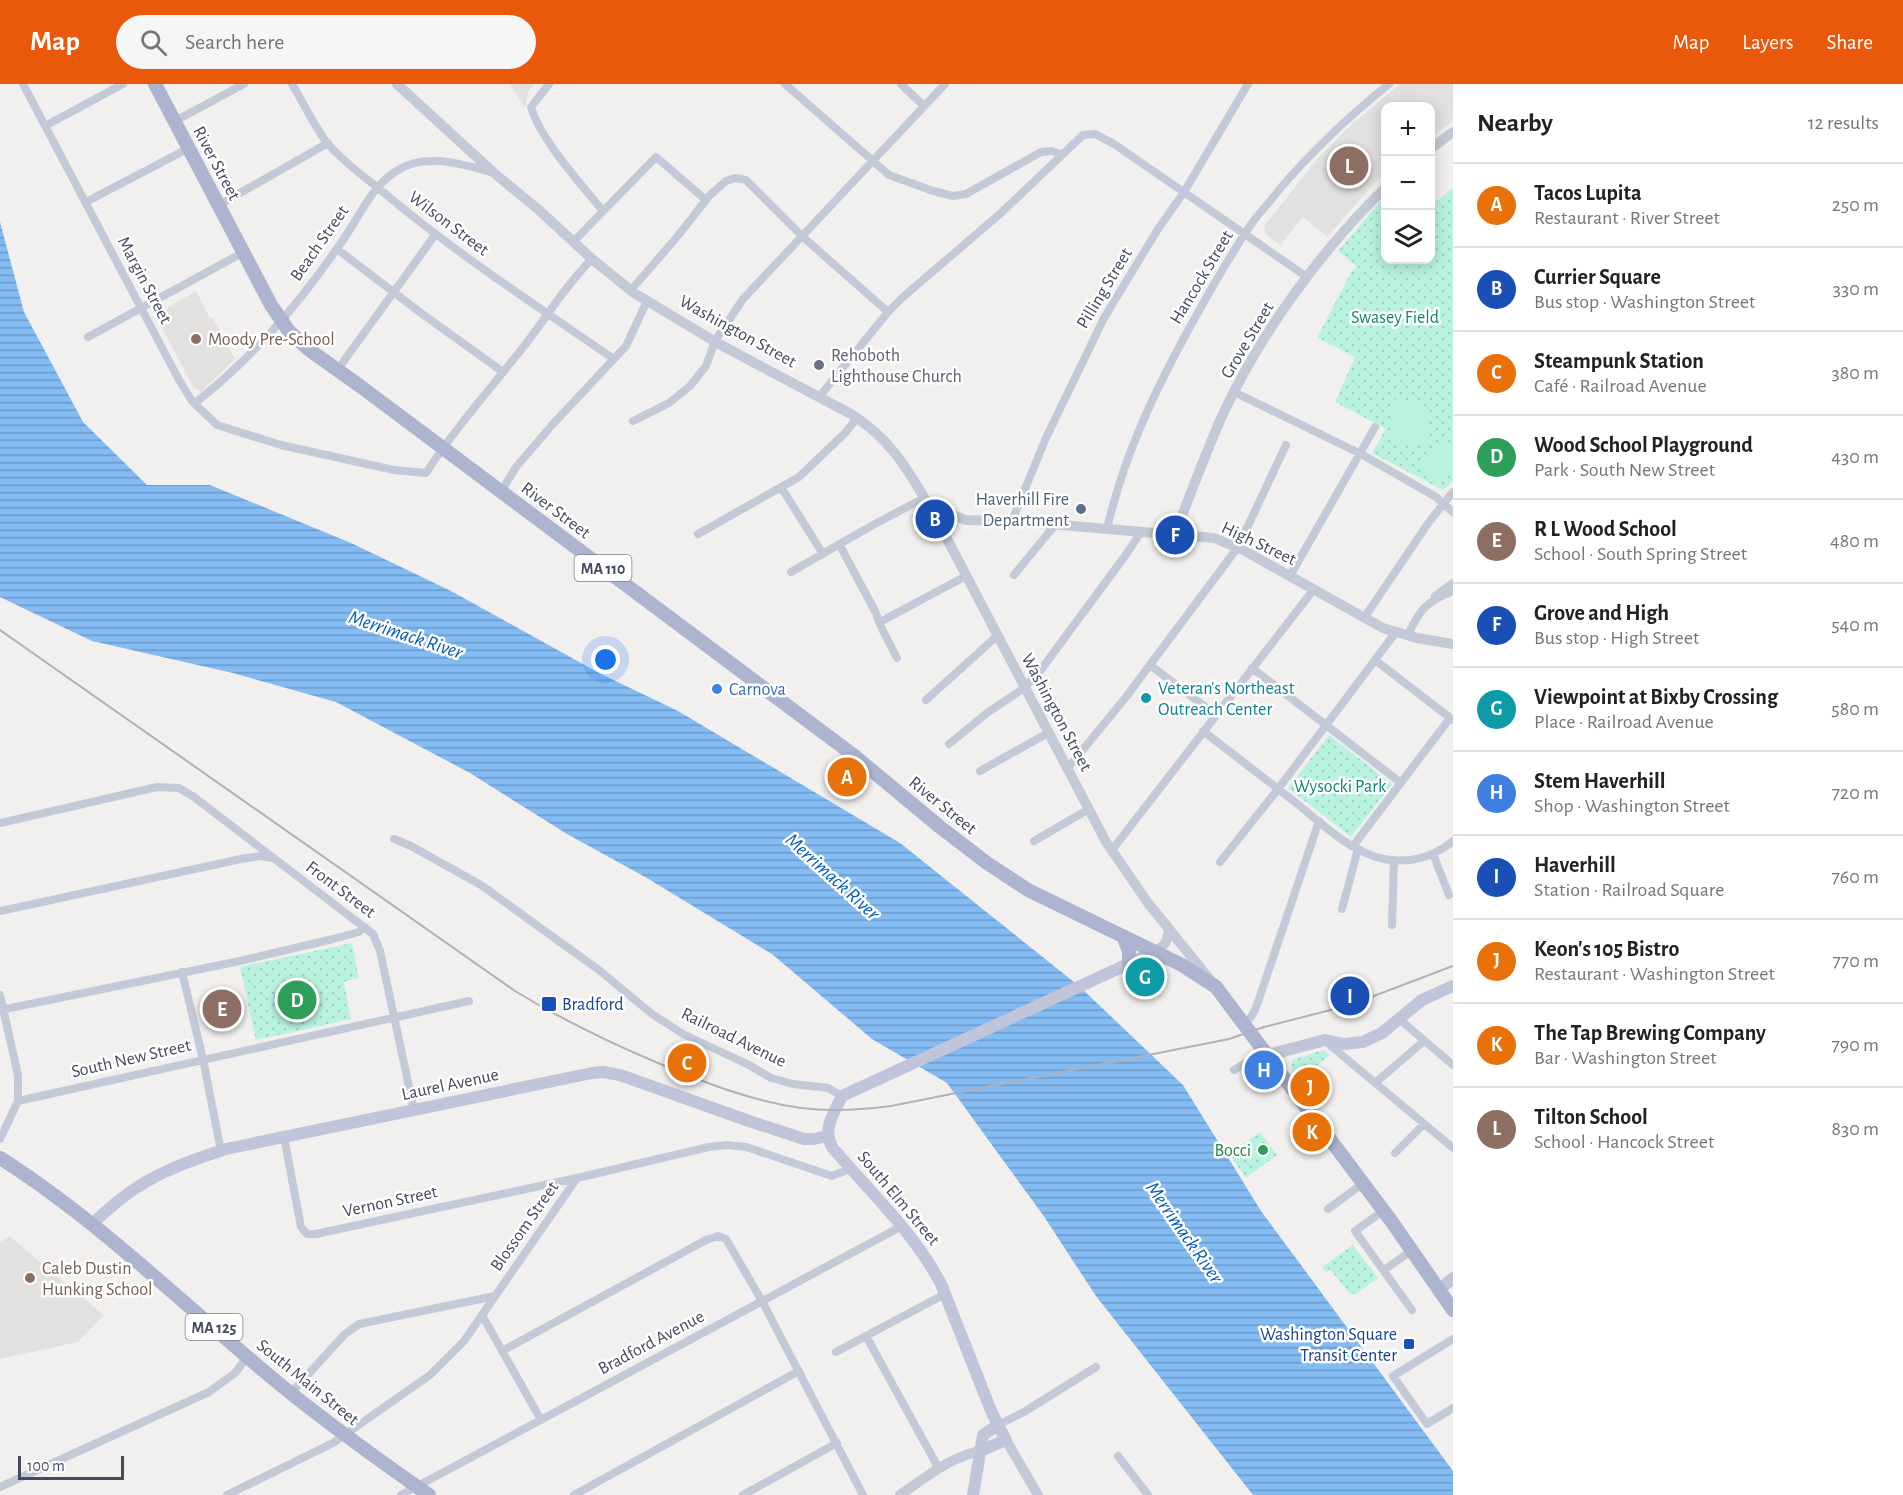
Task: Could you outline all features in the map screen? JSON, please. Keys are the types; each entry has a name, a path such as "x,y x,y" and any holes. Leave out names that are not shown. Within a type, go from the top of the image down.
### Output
{"main road":[{"name":"River Street","path":"155,84 281,320 288,330 309,349 842,747 987,863 1028,890 1154,952"},
{"path":"1123,936 1129,950 1128,963"},
{"path":"827,1136 827,1129 846,1094 1154,952"},
{"name":"Washington Street","path":"1154,952 1195,972 1216,987 1439,1290"},
{"path":"1266,1054 1325,1040 1344,1044 1363,1042 1382,1033 1422,1000 1453,986"},
{"name":"Laurel Avenue","path":"92,1224 135,1188 178,1166 220,1151 603,1072 620,1075 804,1139 827,1136"},
{"name":"South Elm Street","path":"827,1136 832,1147 902,1226 932,1266 1006,1440"},
{"name":"South Main Street","path":"0,1158 24,1173 92,1224 291,1393 429,1495"},
{"path":"1439,1290 1453,1278"},
{"name":"MA 110","path":"1439,1290 1453,1310"},
{"path":"973,1495 983,1435 998,1425"},
{"path":"980,1451 1006,1440"}],"street":[{"name":"Margin Street","path":"23,84 179,380 195,403 217,425 281,445 414,474 426,473 443,448"},
{"path":"45,126 123,84"},
{"path":"175,121 244,84"},
{"name":"Wilson Street","path":"292,84 313,123 328,143 378,187 435,235 546,315 614,359"},
{"name":"Washington Street","path":"397,84 592,260 631,290 715,341 857,418 881,437 896,453 934,514 1024,688 1112,850 1148,903 1216,987"},
{"path":"549,84 531,107 534,117 554,148 602,210"},
{"path":"785,84 889,175 933,191 953,196 966,194 1041,152 1051,151 1062,154"},
{"path":"901,84 924,106"},
{"path":"633,421 669,403 690,386 706,366 715,341 743,299 945,84"},
{"name":"Pilling Street","path":"1012,521 1038,454 1091,341 1248,84"},
{"name":"Hancock Street","path":"1107,529 1125,465 1154,393 1221,271 1246,233 1292,175 1348,116 1387,85"},
{"path":"1435,146 1453,132"},
{"path":"819,397 888,312 903,297 1000,213 1083,135 1095,134 1246,233 1307,277"},
{"path":"219,205 328,143"},
{"path":"86,202 189,148"},
{"path":"573,242 656,157 706,200"},
{"name":"Beach Street","path":"195,403 216,387 261,343 337,249 378,187 399,169 417,163 435,161 460,164 494,173"},
{"path":"631,290 706,200 726,181 735,178 746,180 803,237 888,312"},
{"name":"Grove Street","path":"1174,534 1203,460 1234,392 1269,331 1307,277 1356,216 1381,193"},
{"path":"338,369 435,235"},
{"path":"337,249 503,372"},
{"path":"88,337 244,252"},
{"path":"443,448 523,348 564,290 592,260"},
{"path":"501,492 516,467 626,346 647,301"},
{"path":"1234,392 1361,454 1436,497 1453,512"},
{"path":"698,534 808,470 857,418"},
{"path":"1290,576 1375,428"},
{"path":"1067,769 1108,720 1238,547 1286,445"},
{"path":"781,487 823,554"},
{"path":"1364,618 1453,492"},
{"path":"791,572 924,498"},
{"name":"High Street","path":"934,514 953,515 965,520 1012,521 1214,538 1238,547 1364,618 1396,632 1453,644"},
{"name":"High Street","path":"942,530 965,520"},
{"path":"1014,575 1055,525"},
{"path":"949,744 987,713 1024,688 1040,671 1141,532"},
{"path":"839,544 897,658"},
{"path":"880,622 966,576"},
{"path":"1408,635 1426,604 1453,583"},
{"path":"1112,850 1314,589"},
{"path":"1426,604 1453,591"},
{"path":"1220,862 1396,632"},
{"path":"926,700 997,636"},
{"path":"1342,909 1355,847 1451,719 1375,660"},
{"path":"1150,665 1216,715"},
{"path":"1252,668 1401,783"},
{"path":"1203,731 1355,847 1382,859 1418,859 1433,854 1453,842"},
{"path":"980,771 1048,733"},
{"name":"Front Street","path":"0,823 134,793 146,788 173,786 194,797 365,927 377,942 414,1110"},
{"path":"1034,841 1089,809"},
{"path":"1245,1026 1259,999 1319,821"},
{"name":"Railroad Avenue","path":"394,839 481,885 604,974 652,1014 683,1034 771,1078 828,1088 846,1094"},
{"path":"1433,854 1449,896"},
{"path":"0,911 241,859 260,856 273,858"},
{"path":"1392,925 1394,860"},
{"path":"2,1010 333,939 359,932 365,927"},
{"path":"1154,952 1164,947 1169,929"},
{"path":"182,972 203,1059 220,1151"},
{"path":"0,995 18,1076 18,1101 0,1139"},
{"name":"South New Street","path":"18,1101 469,1001"},
{"path":"1399,1019 1453,1065"},
{"path":"1325,1040 1453,1148"},
{"path":"1375,1083 1424,1041"},
{"path":"1234,1070 1266,1054"},
{"path":"1395,1154 1424,1124"},
{"name":"Vernon Street","path":"284,1137 301,1227 307,1234 578,1178"},
{"name":"Blossom Street","path":"228,1495 333,1443 430,1375 464,1341 578,1178 726,1145 746,1147 832,1176 850,1169"},
{"path":"1328,1209 1362,1184"},
{"path":"1383,1211 1355,1231 1412,1310"},
{"name":"Bradford Avenue","path":"401,1495 902,1226"},
{"path":"502,1351 706,1240 718,1236 726,1239 799,1371 863,1495"},
{"path":"1384,1270 1411,1251"},
{"path":"836,1352 945,1294"},
{"path":"291,1393 345,1334 358,1324 495,1296"},
{"path":"482,1315 541,1420"},
{"path":"866,1336 939,1468"},
{"path":"1453,1338 1393,1376 1426,1424 1453,1408"},
{"path":"0,1487 209,1392 236,1373 247,1357"},
{"path":"998,1425 1024,1412 1096,1367"},
{"path":"574,1495 799,1371"},
{"path":"1006,1440 1038,1495"},
{"path":"743,1495 837,1443"},
{"path":"900,1495 939,1468 966,1454 980,1451"},
{"path":"1118,1456 1148,1495"}],"shaded area":[{"path":"510,84 535,84 528,92 525,108"},
{"path":"1400,84 1453,84 1453,121 1435,135 1435,102 1381,102 1381,177 1327,237 1303,217 1280,245 1266,234 1265,225 1318,158 1352,124"},
{"name":"Moody Pre-School","path":"196,291 235,359 201,392 194,388 155,315"},
{"name":"Caleb Dustin Hunking School","path":"9,1236 104,1315 78,1342 0,1359 0,1242"}],"green space":[{"name":"Swasey Field","path":"1453,188 1453,481 1443,490 1372,453 1386,429 1335,402 1355,357 1317,338 1351,272 1357,267 1338,251 1381,201 1381,264 1435,264 1435,203"},
{"path":"1391,399 1410,402 1423,410 1429,424 1429,444 1391,441"},
{"path":"1446,439 1453,448 1453,464 1434,481 1418,462"},
{"name":"Wysocki Park","path":"1329,735 1392,784 1351,837 1288,788"},
{"path":"352,943 359,978 344,982 351,1019 256,1040 240,967"},
{"path":"1323,1050 1330,1055 1298,1080 1291,1070 1292,1060"},
{"path":"1260,1132 1277,1155 1246,1178 1229,1154"},
{"path":"1353,1245 1378,1278 1356,1294 1349,1293 1330,1269 1326,1272 1322,1267"}],"water":[{"name":"Merrimack River","path":"0,222 24,312 83,422 147,485 210,485 351,543 451,591 599,673 678,711 900,843 1079,986 1183,1085 1261,1211 1453,1471 1453,1495 1253,1495 1096,1296 1043,1215 947,1083 872,1039 772,954 647,878 567,834 470,773 336,702 233,673 92,641 0,597"}],"railway":[{"path":"0,630 515,991 567,1021 639,1055 710,1084 764,1101 824,1110 891,1106 1229,1039 1264,1027 1350,1005 1453,966"}],"place":[{"name":"Tilton School","path":"1349,166"},
{"name":"Moody Pre-School","path":"196,339"},
{"name":"Rehoboth Lighthouse Church","path":"819,365"},
{"name":"Haverhill Fire Department","path":"1081,509"},
{"name":"Currier Square","path":"935,519"},
{"name":"Grove and High","path":"1175,535"},
{"name":"Carnova","path":"717,689"},
{"name":"Veteran's Northeast Outreach Center","path":"1146,698"},
{"name":"Tacos Lupita","path":"847,777"},
{"name":"Viewpoint at Bixby Crossing","path":"1145,977"},
{"name":"Haverhill","path":"1350,996"},
{"name":"Wood School Playground","path":"297,1000"},
{"name":"Bradford","path":"549,1004"},
{"name":"R L Wood School","path":"222,1009"},
{"name":"Steampunk Station","path":"687,1063"},
{"name":"Stem Haverhill","path":"1264,1070"},
{"name":"Keon's 105 Bistro","path":"1310,1087"},
{"name":"The Tap Brewing Company","path":"1312,1132"},
{"name":"Bocci","path":"1263,1150"},
{"name":"Caleb Dustin Hunking School","path":"30,1278"},
{"name":"Washington Square Transit Center","path":"1409,1344"}]}
